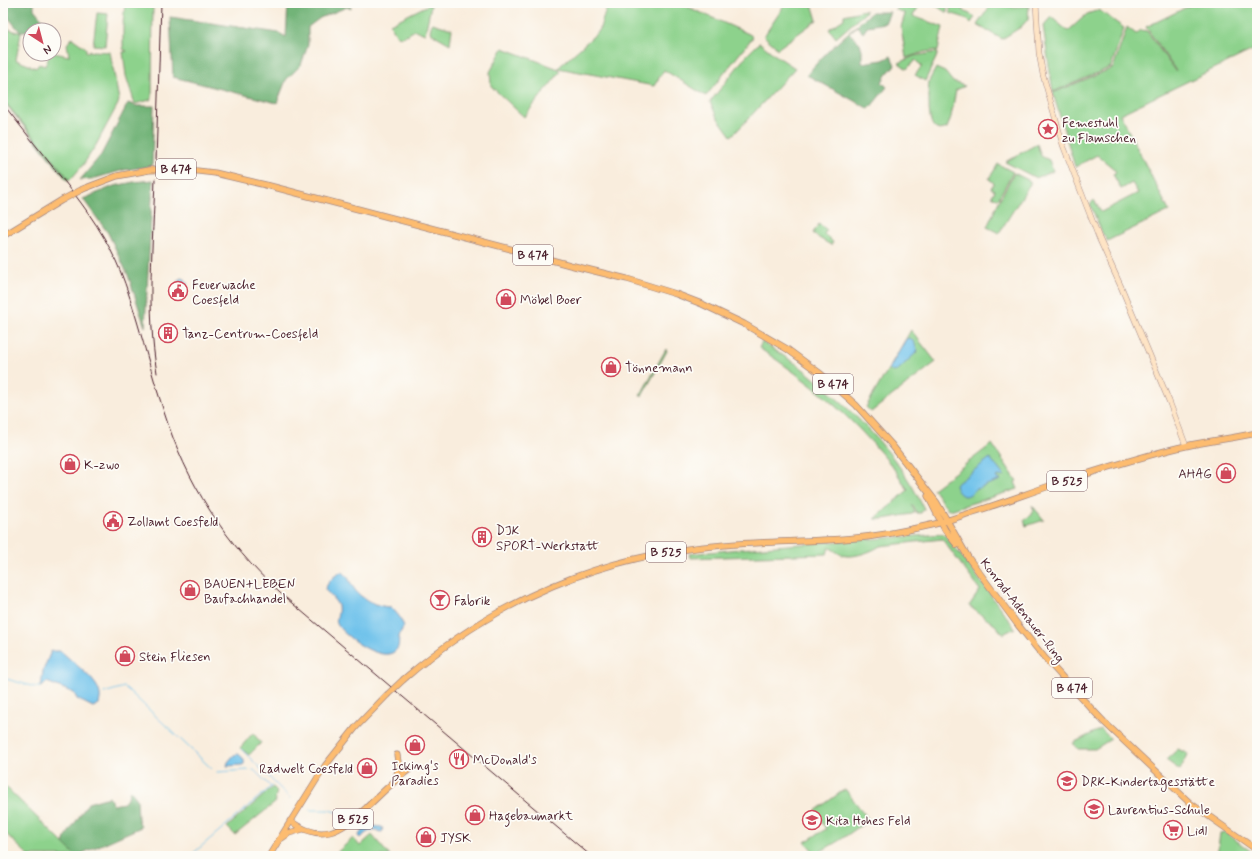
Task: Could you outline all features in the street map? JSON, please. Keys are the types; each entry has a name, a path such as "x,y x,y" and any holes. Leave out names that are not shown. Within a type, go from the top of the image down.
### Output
{"main road":[{"path":"1036,3 1039,53 1043,75 1063,145 1099,238 1169,401 1186,446"},
{"name":"B 474","path":"3,236 82,189 117,176 134,172 169,169 193,170 215,173 270,186 628,279 676,294 721,312 775,342 801,359 856,405 881,431 924,487 944,521"},
{"name":"B 525","path":"269,856 325,766 356,727 404,679 430,657 453,641 525,598 561,582 623,562 663,553 724,545 857,538 894,532 944,521 1132,460 1186,446 1257,433"},
{"name":"Konrad-Adenauer-Ring","path":"944,521 945,530 969,559 1018,625 1074,690 1104,722 1190,803 1257,850"},
{"path":"394,782 399,768 397,755"},
{"name":"B 525","path":"290,821 303,829 313,832 328,832 340,828 350,822 410,769"},
{"path":"278,842 290,833 303,829"}],"green space":[{"path":"3,3 34,3 34,9 45,22 22,22 21,33 3,11"},
{"path":"125,3 153,3 152,97 150,100 135,104 126,76 123,52 127,51 123,49"},
{"path":"288,3 350,3 351,9 347,7 320,18 308,27 308,45 301,65 286,80 277,103 173,77 170,17 279,33 286,37"},
{"path":"608,3 679,3 753,37 706,96 664,70 654,86 558,68 599,31"},
{"path":"786,3 807,3 813,7 817,20 777,49 764,36"},
{"path":"902,3 921,3 913,16 943,27 938,50 924,52 906,58 901,27 905,14 895,9"},
{"path":"932,3 944,3 947,6 947,13"},
{"path":"950,3 957,3 956,5 975,17 971,23 964,18 950,13"},
{"path":"992,3 1009,3 1011,7 1029,6 1028,19 1021,27 1002,39 977,25"},
{"path":"1195,3 1257,3 1257,48 1120,114 1169,211 1107,241 1090,204 1094,200 1101,212 1138,193 1132,183 1121,189 1113,174 1116,172 1097,155 1075,167 1053,93 1113,68 1127,27 1136,34 1141,30 1147,31 1176,71 1146,27"},
{"path":"430,4 425,34 415,30 403,37 397,36 390,24"},
{"path":"865,10 866,12 836,38 829,29 844,19 844,15"},
{"path":"1099,10 1124,28 1111,67 1053,92 1043,26 1051,17 1068,31 1087,14"},
{"path":"872,12 890,12 885,23 868,26 863,33 857,26 849,33 860,43 862,50 862,63 883,60 891,56 895,65 882,82 887,87 869,109 807,75 830,50"},
{"path":"97,13 108,14 105,46 93,45"},
{"path":"432,23 452,29 450,44 431,33"},
{"path":"5,28 21,33 16,60 36,68 39,64 45,66 47,62 62,62 62,55 69,56 67,44 72,38 86,48 86,52 89,52 89,50 92,52 110,52 119,100 118,104 96,145 83,165 70,180 3,100 3,34"},
{"path":"759,43 795,68 731,136 717,117 710,102 746,56"},
{"path":"503,48 561,71 524,117 491,86 490,72"},
{"path":"938,52 925,81 915,75 922,66 915,60 907,69 899,63 914,56"},
{"path":"936,68 945,72 953,82 965,86 956,90 951,117 947,128 941,130 936,129 933,126 929,109 929,82"},
{"path":"128,103 137,106 154,106 152,166 124,170 92,179 80,180 101,155"},
{"path":"6,104 70,180 67,180"},
{"path":"1037,144 1041,156 1049,160 1053,171 1036,178 1005,162"},
{"path":"998,164 1013,172 998,199 992,196 995,190 991,188 994,183 989,179"},
{"path":"1014,173 1030,181 1030,184 999,233 987,227"},
{"path":"153,180 145,327 128,275 108,233 83,199 114,186"},
{"path":"819,224 827,230 824,234 833,242 831,245 813,233"},
{"path":"911,330 936,362 871,412 866,407"},
{"path":"762,342 808,373 874,435 886,448 907,477 924,509 921,513 917,513 913,505 912,506 915,512 912,514 875,519 908,490 890,463 858,428 828,399 759,348"},
{"path":"666,349 667,351 642,396 640,396"},
{"path":"992,444 1017,481 1015,482 1018,489 948,510 933,489"},
{"path":"1032,505 1044,520 1026,526 1024,520 1034,511"},
{"path":"944,534 1015,628 1003,634 995,625 969,606 980,590 942,539 880,546 855,556 842,555 829,547 827,554 690,558 689,554 785,545"},
{"path":"1101,729 1111,739 1095,749 1078,749 1073,743"},
{"path":"253,733 261,743 249,755 240,748"},
{"path":"1178,749 1188,754 1180,770 1166,760"},
{"path":"3,784 76,856 27,856 27,854 3,831"},
{"path":"273,787 277,791 275,799 276,802 235,835 227,827"},
{"path":"845,789 869,820 816,854 805,842 826,829 815,811"},
{"path":"130,790 137,799 138,819 141,827 76,856 63,843 88,803 109,797 113,805 124,803"},
{"path":"1225,832 1257,856 1217,856 1220,833"},
{"path":"372,835 390,856 333,856 353,838 360,846"}],"water":[{"path":"181,278 185,279 188,289 183,290 178,283 178,280"},
{"path":"910,338 914,342 918,351 897,371 893,372 889,369 906,339"},
{"path":"990,458 1005,477 998,476 996,478 1001,480 980,488 968,495 963,496 960,494 955,485"},
{"path":"342,572 348,577 353,587 364,599 380,606 391,607 399,616 404,626 399,636 398,648 395,651 389,654 374,652 357,643 339,627 337,624 338,606 325,589 332,579"},
{"path":"51,651 61,651 93,681 100,693 99,704 93,707 77,699 74,693 47,682 41,687 43,671"},
{"path":"238,754 243,758 244,764 227,766 228,762 234,755"},
{"path":"373,826 382,827 383,831 370,831 361,838 359,836 367,828"}],"waterway":[{"path":"3,678 35,687 41,687"},
{"path":"104,693 124,687 127,689 212,769"},
{"path":"241,749 278,786"},
{"path":"217,772 249,770"},
{"path":"253,770 271,787"},
{"path":"190,856 272,786"},
{"path":"278,786 290,798"},
{"path":"310,810 329,810 347,815"}],"railway":[{"path":"156,161 161,3"},
{"path":"3,104 81,203 110,249 128,291 160,401 173,438 196,487 225,532 260,574 280,593 591,856"},
{"path":"155,179 151,301 157,373"}],"place":[{"name":"Femestuhl zu Flamschen","path":"1048,129"},
{"name":"Feuerwache Coesfeld","path":"178,291"},
{"name":"Möbel Boer","path":"506,299"},
{"name":"Tanz-Centrum-Coesfeld","path":"168,333"},
{"name":"Tönnemann","path":"611,367"},
{"name":"K-zwo","path":"70,464"},
{"name":"AHAG","path":"1226,473"},
{"name":"Zollamt Coesfeld","path":"113,521"},
{"name":"DJK SPORT-Werkstatt","path":"482,537"},
{"name":"BAUEN+LEBEN Baufachhandel","path":"190,590"},
{"name":"Fabrik","path":"440,600"},
{"name":"Stein Fliesen","path":"125,656"},
{"name":"Icking's Paradies","path":"415,745"},
{"name":"McDonald's","path":"459,759"},
{"name":"Radwelt Coesfeld","path":"367,768"},
{"name":"DRK-Kindertagesstätte","path":"1067,781"},
{"name":"Laurentius-Schule","path":"1094,809"},
{"name":"Hagebaumarkt","path":"475,815"},
{"name":"Kita Hohes Feld","path":"812,820"},
{"name":"Lidl","path":"1173,830"},
{"name":"JYSK","path":"426,837"}]}
